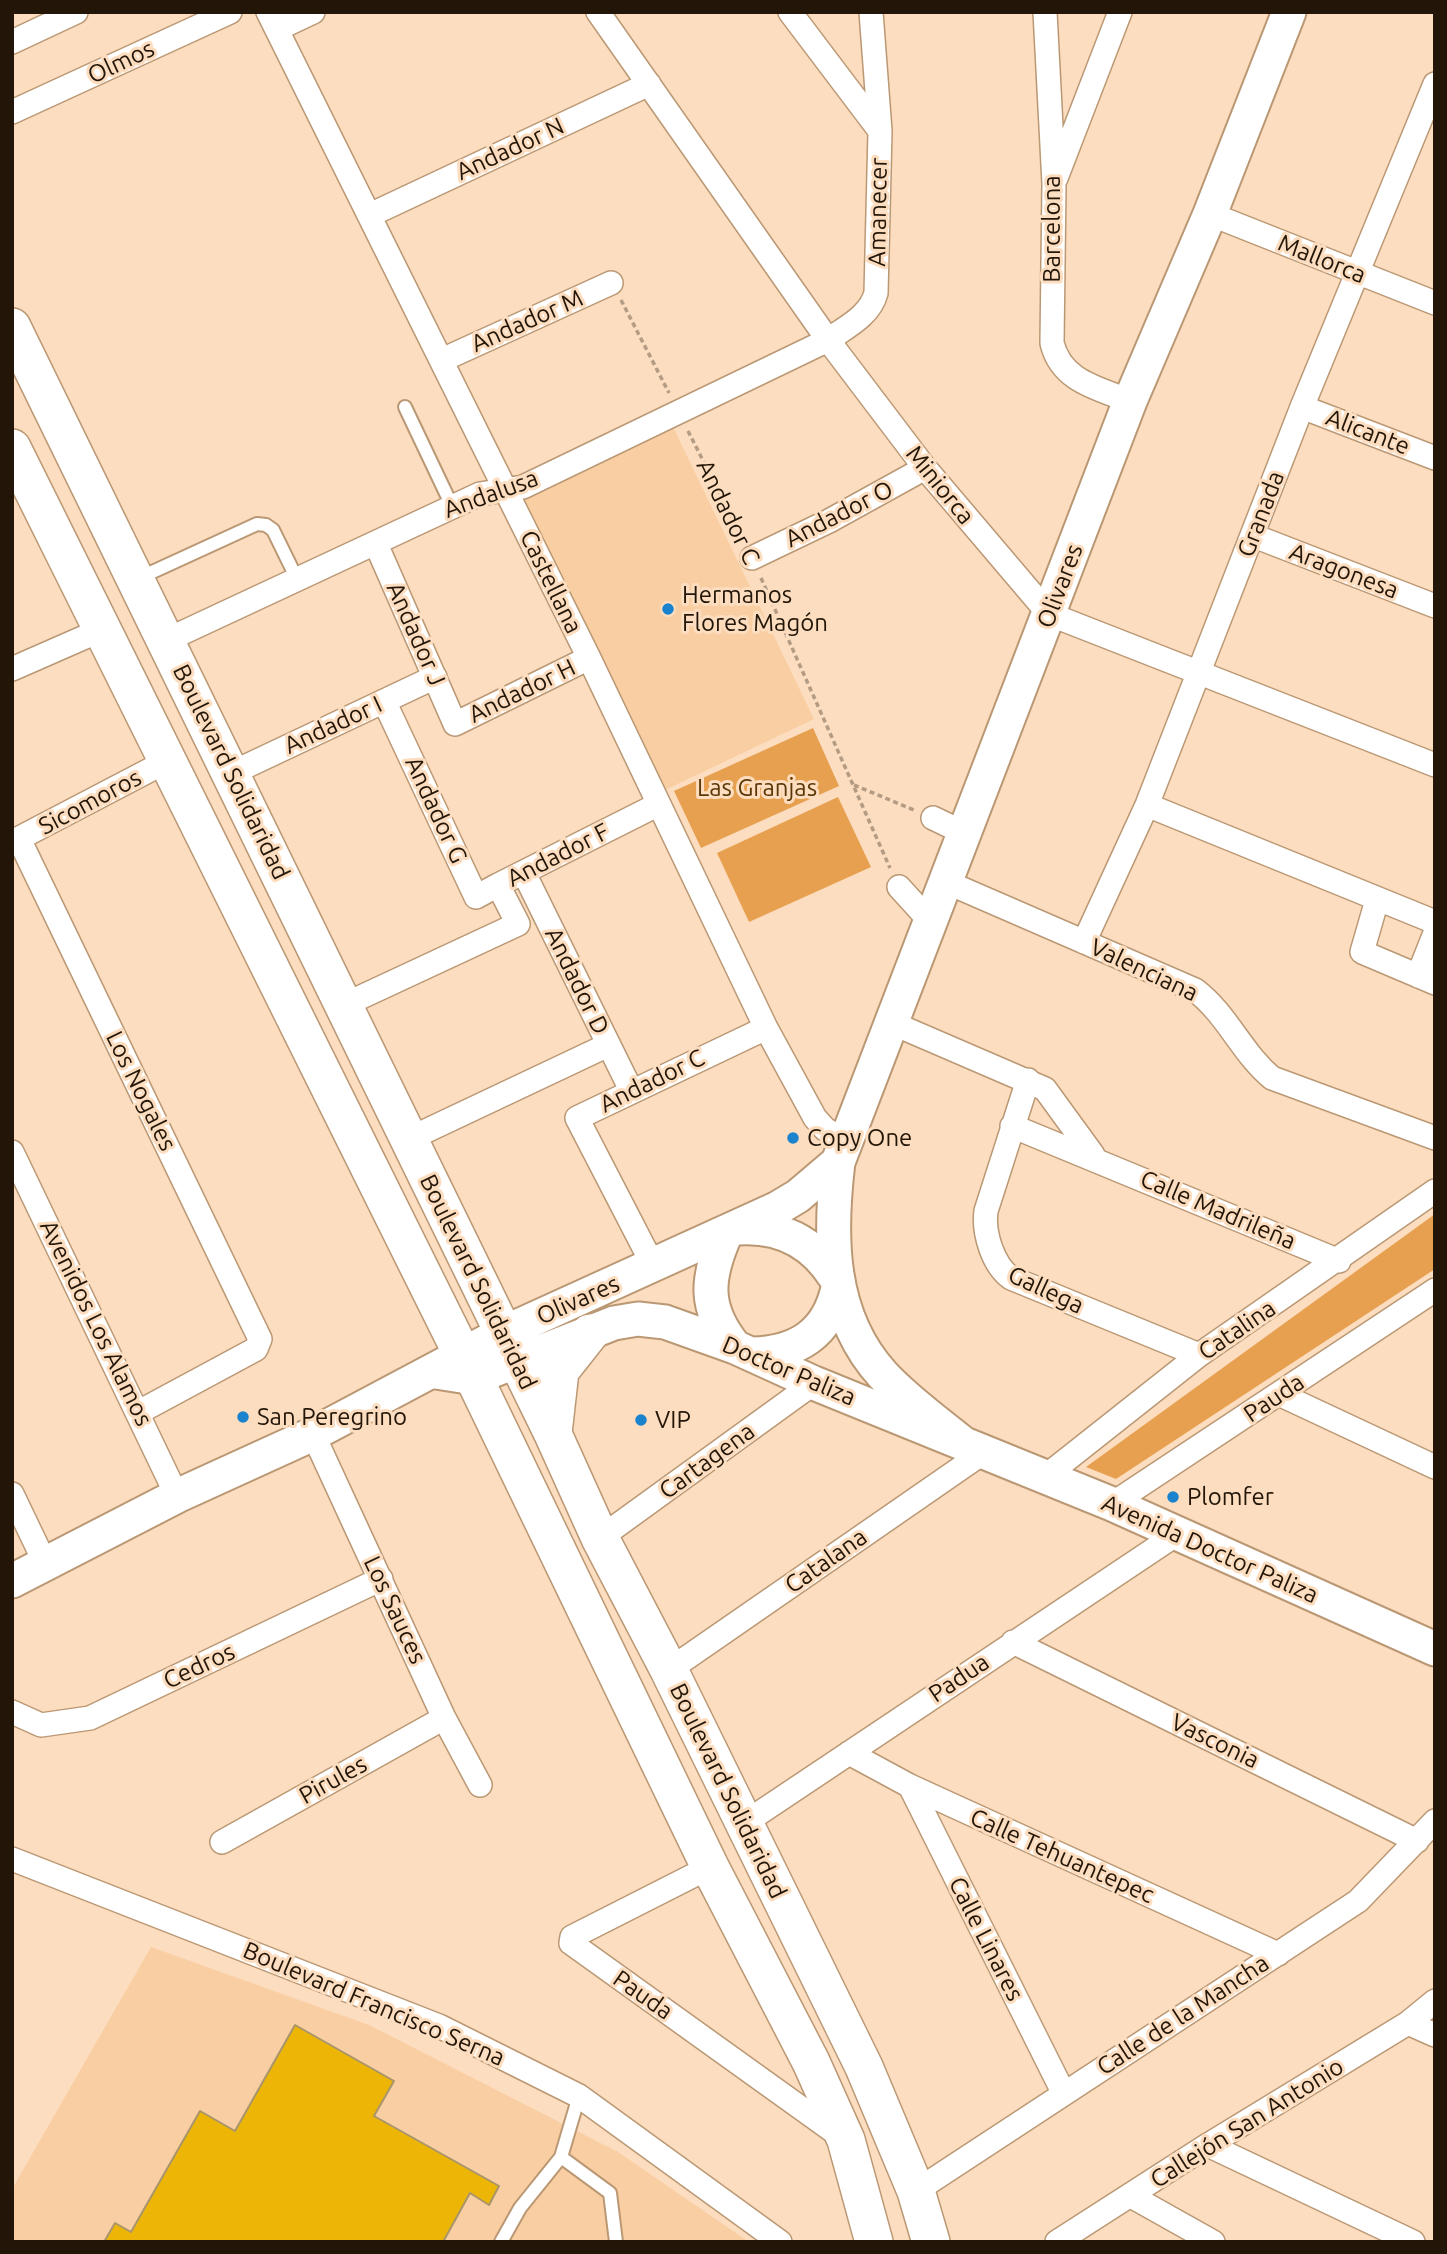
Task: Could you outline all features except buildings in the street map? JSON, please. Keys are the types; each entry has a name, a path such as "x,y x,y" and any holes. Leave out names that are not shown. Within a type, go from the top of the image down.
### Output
{"main road":[{"name":"Olivares","path":"974,1448 909,1400 881,1373 856,1333 836,1282 832,1224 841,1152 1130,401 1210,215 1289,12"},
{"name":"Boulevard Solidaridad","path":"12,327 232,773 359,998 409,1139 553,1434 600,1538 669,1670 864,2067 916,2191 931,2242"},
{"name":"Boulevard Solidaridad","path":"12,448 167,761 457,1368 709,1867 811,2062 846,2140 869,2238"},
{"name":"Olivares","path":"12,1581 177,1496 457,1368 510,1348 654,1267 732,1231 798,1196 841,1152"},
{"path":"766,1228 801,1240 827,1263 836,1282 828,1315 807,1339 789,1350 743,1351 719,1327 711,1300 714,1265 732,1231 766,1228"},
{"name":"Doctor Paliza","path":"510,1348 590,1333 614,1323 653,1319 743,1351 974,1448"},
{"path":"553,1434 560,1371 590,1333"},
{"name":"Avenida Doctor Paliza","path":"974,1448 1112,1504 1435,1649"}],"street":[{"path":"12,42 76,12"},
{"name":"Olmos","path":"12,112 230,12"},
{"path":"272,21 313,12"},
{"name":"Miniorca","path":"598,12 828,340 925,468 1049,614 1435,765"},
{"name":"Amanecer","path":"790,12 880,131"},
{"name":"Amanecer","path":"871,12 880,131 876,293"},
{"name":"Barcelona","path":"1045,12 1054,184 1052,343 1056,359 1079,381 1130,401"},
{"path":"1054,184 1120,12"},
{"name":"Castellana","path":"272,21 589,658 766,1028 815,1118 841,1152"},
{"name":"Andador N","path":"370,215 649,84"},
{"name":"Granada","path":"1084,942 1147,805 1254,536 1301,407 1356,273 1425,135 1435,84"},
{"name":"Mallorca","path":"1210,215 1435,303"},
{"name":"Andador M","path":"442,360 611,283"},
{"name":"Andalusa","path":"167,640 452,506 480,494 523,487 828,340 866,313 873,304 876,293"},
{"name":"Alicante","path":"1301,407 1435,458"},
{"name":"Andador O","path":"752,558 829,521 925,468"},
{"name":"Aragonesa","path":"1254,536 1435,606"},
{"name":"Andador J","path":"376,544 455,724"},
{"path":"12,669 101,630"},
{"name":"Andador H","path":"455,724 589,658"},
{"name":"Andador I","path":"232,773 435,677"},
{"name":"Andador G","path":"384,701 476,897 498,885"},
{"name":"Sicomoros","path":"16,840 167,761"},
{"name":"Andador F","path":"359,998 518,924 498,885 657,805"},
{"path":"1147,805 1435,922"},
{"path":"933,818 962,832"},
{"name":"Los Nogales","path":"16,840 260,1344 256,1349 139,1412"},
{"name":"Andador D","path":"524,873 631,1090"},
{"name":"Valenciana","path":"944,881 1195,990 1212,1003 1255,1062 1272,1077 1435,1138"},
{"path":"899,887 929,919"},
{"path":"1377,900 1362,952 1426,980 1435,933"},
{"path":"892,1023 1028,1080 1052,1096 1066,1122 1097,1159"},
{"name":"Andador C","path":"654,1267 577,1118 766,1028"},
{"path":"409,1139 608,1045"},
{"name":"Gallega","path":"1028,1080 984,1221 997,1266 1011,1278 1199,1355"},
{"name":"Calle Madrileña","path":"1012,1126 1339,1261"},
{"name":"Avenidos Los Alamos","path":"14,1161 139,1412 177,1496"},
{"name":"Catalina","path":"1046,1476 1199,1355 1339,1261 1435,1191"},
{"name":"Pauda","path":"1112,1504 1279,1394 1429,1300"},
{"name":"Cartagena","path":"600,1538 814,1383"},
{"path":"1279,1394 1435,1467"},
{"name":"Los Sauces","path":"313,1434 444,1718 480,1785"},
{"name":"Catalana","path":"669,1670 974,1448"},
{"path":"12,1494 46,1565"},
{"name":"Padua","path":"743,1825 1177,1534"},
{"name":"Cedros","path":"12,1712 41,1725 90,1718 381,1579"},
{"name":"Vasconia","path":"1013,1642 1417,1841"},
{"name":"Pirules","path":"222,1842 444,1718"},
{"name":"Calle Tehuantepec","path":"849,1753 910,1786 1278,1954"},
{"name":"Calle Linares","path":"910,1786 1063,2092"},
{"name":"Calle de la Mancha","path":"916,2191 1357,1901 1435,1821"},
{"name":"Boulevard Francisco Serna","path":"12,1859 439,2026 579,2096 779,2242"},
{"name":"Pauda","path":"709,1867 572,1937 571,1943 846,2140"},
{"name":"Callejón San Antonio","path":"1057,2242 1208,2145 1408,2023 1435,2001"},
{"path":"1408,2023 1435,2035"},
{"path":"1208,2145 1413,2242"},
{"path":"1131,2196 1213,2242"}],"lane":[{"path":"405,407 452,506"},
{"path":"136,579 257,524 266,525 273,530 297,579"},
{"path":"501,2242 520,2208 561,2157 579,2096"},
{"path":"561,2157 610,2193 616,2242"}],"path":[{"name":"Andador C","path":"611,283 752,558 899,887"},
{"path":"852,784 933,818"}],"shaded area":[{"name":"Hermanos Flores Magón","path":"673,427 814,719 663,791 522,499"},
{"path":"151,1947 369,2025 618,2152 749,2242 12,2242 12,2189"}],"green space":[{"name":"Las Granjas","path":"813,728 839,786 701,848 674,791"},
{"path":"838,797 871,867 749,922 717,853"},
{"path":"1435,1214 1435,1269 1116,1479 1086,1467"}],"place":[{"name":"Hermanos Flores Magón","path":"668,609"},
{"name":"Copy One","path":"793,1138"},
{"name":"San Peregrino","path":"243,1417"},
{"name":"VIP","path":"641,1420"},
{"name":"Plomfer","path":"1173,1497"}]}
